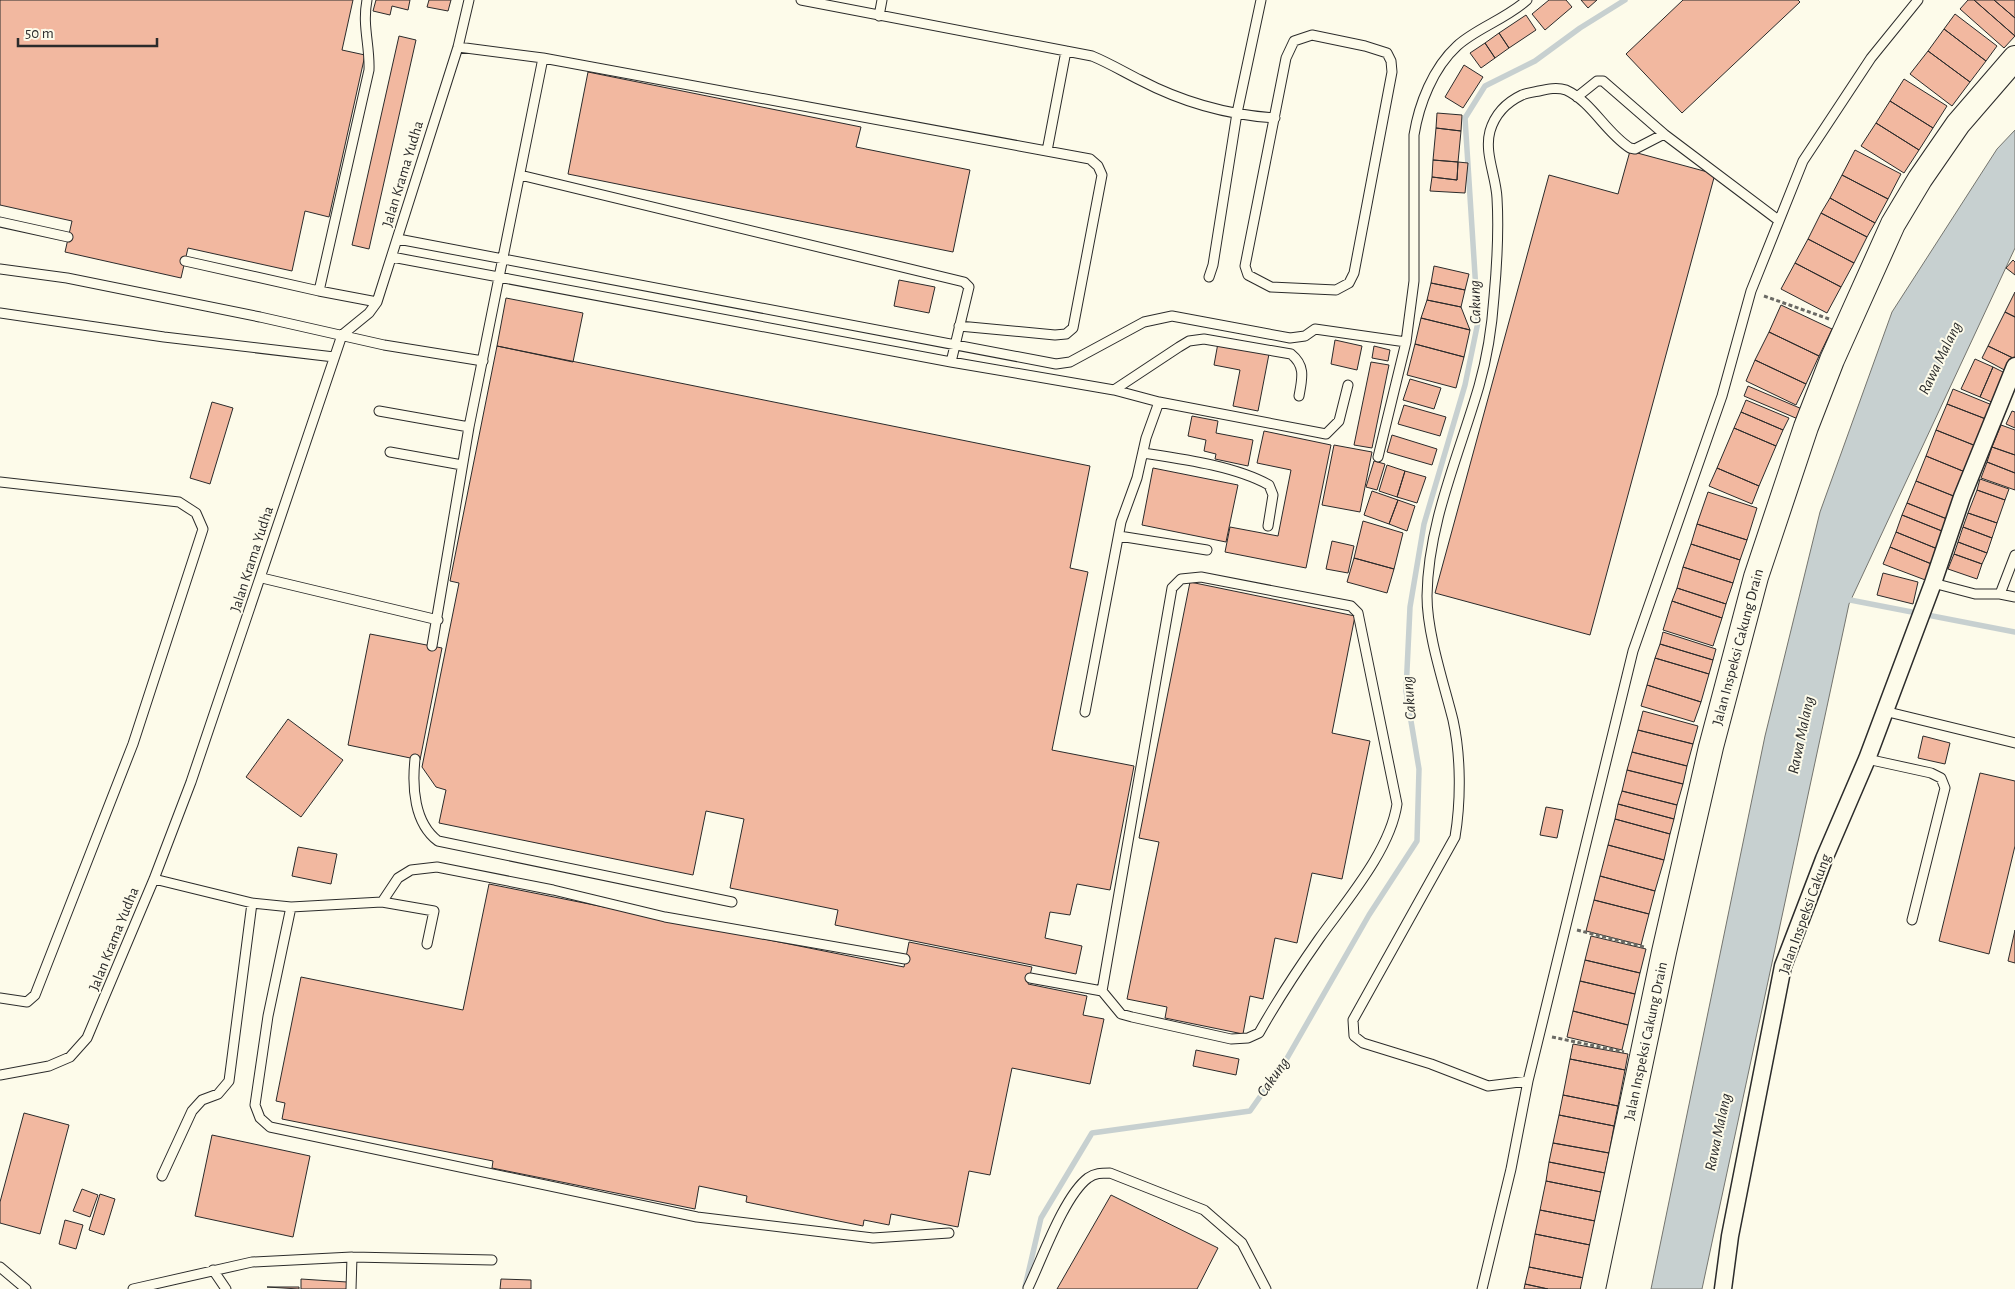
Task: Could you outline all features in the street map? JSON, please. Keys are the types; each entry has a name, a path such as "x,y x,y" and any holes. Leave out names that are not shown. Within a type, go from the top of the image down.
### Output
{"street":[{"name":"Jalan Inspeksi Cakung Drain","path":"1592,1289 1664,952 1711,746 1756,577 1806,427 1881,247 1920,179 1958,124 2015,58"},
{"path":"1933,583 1962,497 2015,366"},
{"name":"Jalan Inspeksi Cakung","path":"1723,1289 1730,1236 1784,966 1824,859 1867,759 1933,583"}],"lane":[{"path":"319,292 369,70 370,56 364,17 367,0"},
{"name":"Jalan Krama Yudha","path":"0,1075 49,1066 70,1057 87,1038 154,880 191,782 262,578 276,527 296,477 342,336 369,313 378,302 458,47 469,0"},
{"path":"801,0 1092,56 1119,67 1139,80 1193,104 1275,118"},
{"path":"879,16 882,0"},
{"path":"1209,277 1213,265 1237,113 1261,0"},
{"path":"1378,457 1406,342 1415,269 1414,135 1420,108 1437,73 1457,46 1494,24 1527,0"},
{"path":"1482,1289 1511,1169 1528,1081 1633,651 1722,396 1751,291 1778,220 1803,162 1871,58 1918,0"},
{"path":"1312,35 1365,46 1387,53 1391,61 1392,72 1354,273 1349,283 1336,290 1271,287 1248,274 1245,266 1275,118 1286,58 1294,41 1312,35"},
{"path":"458,47 543,58 1090,159 1098,166 1102,175 1073,328 1066,334 1055,335 959,326"},
{"path":"1047,151 1066,51"},
{"path":"432,646 438,620 447,546 469,427 543,58"},
{"path":"1577,97 1597,81 1602,81 1664,134 1778,220"},
{"path":"1528,1081 1488,1086 1431,1064 1363,1043 1354,1036 1353,1020 1455,837 1458,767 1455,731 1428,614 1427,595 1434,537 1451,468 1480,385 1494,300 1498,231 1497,194 1489,152 1490,132 1499,110 1522,94 1552,88 1565,90 1577,97 1630,148 1635,149 1664,134"},
{"path":"520,175 964,282 970,287 959,326 952,362"},
{"path":"0,222 68,236"},
{"path":"398,239 503,257 1056,364 1070,362 1144,322 1172,316 1290,338 1305,336 1315,329 1406,342"},
{"path":"392,257 498,275 952,362 1114,390 1159,402 1326,434 1339,422 1348,385"},
{"path":"185,261 319,292 378,302"},
{"path":"0,269 67,278 260,316 384,346 483,361"},
{"path":"0,313 88,324 164,337 334,357"},
{"path":"1114,390 1179,346 1190,341 1204,339 1291,354 1300,361 1303,373 1299,396"},
{"path":"1086,712 1121,522 1143,454 1146,438 1159,402"},
{"path":"379,411 469,427"},
{"path":"390,452 462,465"},
{"path":"1143,454 1183,459 1258,479 1269,485 1273,495 1268,526"},
{"path":"0,482 179,502 196,513 203,529 133,744 35,995 27,1002 0,998"},
{"path":"1119,536 1207,550"},
{"path":"2000,594 2015,555"},
{"path":"1030,978 1102,991 1121,1014 1230,1039 1248,1038 1259,1033 1316,943 1365,874 1392,825 1396,804 1358,613 1351,606 1201,577 1181,578 1172,588 1102,991"},
{"path":"262,578 438,620"},
{"path":"1933,583 1974,594 2000,594 2015,597"},
{"path":"1884,711 2015,743"},
{"path":"415,759 415,787 420,820 428,834 438,841 732,902"},
{"path":"1867,759 1931,773 1941,778 1945,788 1912,920"},
{"path":"382,902 398,878 411,870 437,867 553,890 665,917 906,959"},
{"path":"154,880 252,903 291,907 382,902 434,911 427,944"},
{"path":"162,1176 192,1111 202,1100 218,1094 229,1081 252,903"},
{"path":"291,907 268,1016 254,1105 260,1118 270,1127 697,1217 873,1238 949,1232"},
{"path":"1028,1288 1073,1193 1088,1178 1098,1173 1110,1173 1204,1210 1242,1243 1266,1289"},
{"path":"351,1289 352,1257"},
{"path":"132,1289 252,1262 352,1257 492,1260"},
{"path":"0,1267 26,1289"},
{"path":"213,1270 226,1289"}],"path":[{"path":"1751,291 1848,326"},
{"path":"1566,928 1664,952"},
{"path":"1539,1035 1642,1056"}],"water":[{"name":"Rawa Malang","path":"2015,130 2015,248 1849,604 1702,1289 1651,1289 1765,736 1820,512 1892,312 1997,149"}],"building":[{"path":"0,0 353,0 342,50 365,55 329,217 305,211 292,271 188,248 181,278 65,252 72,221 0,205"},
{"path":"376,0 410,0 408,10 392,6 390,15 373,11"},
{"path":"429,0 451,0 448,11 427,7"},
{"path":"1549,0 1566,0 1572,7 1545,30 1532,14"},
{"path":"1581,0 1597,0 1588,8"},
{"path":"1683,0 1798,0 1800,2 1682,113 1626,54"},
{"path":"1968,0 1974,0 2015,36 2004,48 1960,9"},
{"path":"1974,0 1994,0 2015,18 2015,36"},
{"path":"1994,0 2015,0 2015,18"},
{"path":"1955,14 1997,46 1986,61 1944,29"},
{"path":"1526,15 1536,30 1509,48 1499,33"},
{"path":"1944,29 1986,61 1970,82 1928,51"},
{"path":"1499,33 1509,48 1495,58 1485,43"},
{"path":"399,36 416,40 369,249 352,245"},
{"path":"1485,43 1495,58 1481,68 1470,53"},
{"path":"1928,51 1970,82 1952,106 1910,74"},
{"path":"1464,65 1483,77 1463,108 1445,97"},
{"path":"588,72 861,127 856,147 970,170 953,252 568,174"},
{"path":"1904,79 1947,106 1933,128 1890,101"},
{"path":"1890,101 1933,128 1919,150 1876,123"},
{"path":"1437,113 1462,115 1461,131 1436,128"},
{"path":"1876,123 1919,150 1904,173 1861,146"},
{"path":"1436,128 1461,131 1458,162 1433,160"},
{"path":"1855,150 1901,174 1888,199 1842,175"},
{"path":"1630,151 1715,174 1590,635 1435,593 1549,175 1618,194"},
{"path":"1433,160 1458,162 1457,180 1432,177"},
{"path":"1458,162 1468,163 1465,193 1430,191 1432,177 1457,180"},
{"path":"1842,175 1888,199 1875,223 1830,198"},
{"path":"1830,198 1875,223 1867,237 1821,213"},
{"path":"1821,213 1867,237 1854,263 1808,239"},
{"path":"1808,239 1854,263 1841,287 1795,263"},
{"path":"2013,260 2015,262 2015,275 2006,268"},
{"path":"1795,263 1841,287 1827,313 1781,289"},
{"path":"1434,266 1469,274 1465,290 1431,283"},
{"path":"899,280 935,287 929,313 894,306"},
{"path":"1431,283 1465,290 1461,307 1427,300"},
{"path":"2015,292 2015,317 2005,312"},
{"path":"506,298 583,313 573,362 497,346"},
{"path":"1427,300 1461,307 1470,330 1421,318"},
{"path":"1781,305 1832,329 1819,356 1769,332"},
{"path":"2005,312 2015,317 2015,359 1988,346"},
{"path":"1421,318 1470,330 1464,357 1415,344"},
{"path":"1769,332 1819,356 1806,384 1755,360"},
{"path":"1335,340 1362,346 1357,370 1331,364"},
{"path":"1218,343 1269,354 1258,411 1233,406 1240,370 1214,365"},
{"path":"1415,344 1464,357 1456,388 1407,375"},
{"path":"497,346 1090,466 1070,568 1088,572 1052,750 1134,766 1110,890 1077,884 1070,915 1050,912 1045,938 1082,946 1076,974 835,925 838,910 730,888 744,819 706,811 693,875 439,823 446,790 436,787 422,767 459,583 450,581"},
{"path":"1374,346 1390,350 1388,361 1372,358"},
{"path":"1988,346 2015,359 2010,373 1982,358"},
{"path":"1975,359 1993,367 1980,397 1961,389"},
{"path":"1755,360 1806,384 1796,405 1746,381"},
{"path":"1371,362 1389,365 1372,448 1354,445"},
{"path":"1993,367 2007,374 1994,403 1980,397"},
{"path":"1410,379 1441,388 1434,409 1403,400"},
{"path":"1748,386 1802,409 1798,419 1744,396"},
{"path":"1953,389 1997,407 1991,421 1947,404"},
{"path":"1746,400 1789,418 1783,430 1741,412"},
{"path":"212,402 233,408 210,484 190,478"},
{"path":"1947,404 1991,421 1981,448 1936,430"},
{"path":"1404,405 1446,417 1440,436 1398,424"},
{"path":"2012,411 2015,412 2015,428 2006,424"},
{"path":"1741,412 1783,430 1776,446 1734,428"},
{"path":"1192,416 1218,421 1216,433 1253,440 1248,466 1215,459 1216,454 1204,451 1206,440 1188,436"},
{"path":"2001,425 2015,430 2015,455 1992,447"},
{"path":"1734,428 1776,446 1759,486 1717,468"},
{"path":"1936,430 1981,448 1970,474 1926,456"},
{"path":"1264,431 1331,445 1306,568 1225,552 1230,527 1278,536 1291,470 1257,463"},
{"path":"1392,435 1437,449 1432,465 1387,452"},
{"path":"1334,445 1372,452 1360,512 1322,505"},
{"path":"1992,447 2015,455 2015,473 1987,462"},
{"path":"1926,456 1970,474 1961,499 1916,481"},
{"path":"1374,461 1385,464 1377,490 1366,487"},
{"path":"1987,462 2015,473 2015,490 1981,478"},
{"path":"1387,465 1405,471 1397,497 1379,491"},
{"path":"1153,468 1238,485 1226,542 1142,525"},
{"path":"1717,468 1759,486 1752,504 1709,486"},
{"path":"1405,471 1426,477 1417,503 1397,497"},
{"path":"1980,479 2009,489 2005,500 1977,490"},
{"path":"1916,481 1961,499 1952,521 1907,503"},
{"path":"1977,490 2005,500 1997,523 1968,513"},
{"path":"1372,491 1398,500 1389,524 1364,515"},
{"path":"1708,492 1757,508 1747,540 1697,524"},
{"path":"1398,500 1415,506 1407,531 1389,524"},
{"path":"1907,503 1952,521 1947,533 1902,515"},
{"path":"1968,513 1997,523 1992,538 1963,527"},
{"path":"1902,515 1947,533 1940,550 1896,532"},
{"path":"1363,521 1403,533 1394,569 1354,558"},
{"path":"1697,524 1747,540 1740,560 1691,544"},
{"path":"1963,527 1992,538 1987,553 1958,542"},
{"path":"1896,532 1940,550 1934,565 1890,547"},
{"path":"1332,541 1354,546 1348,573 1326,569"},
{"path":"1958,542 1987,553 1982,564 1954,554"},
{"path":"1691,544 1740,560 1733,583 1683,567"},
{"path":"1890,547 1934,565 1928,581 1883,564"},
{"path":"1954,554 1982,564 1977,579 1948,569"},
{"path":"1354,558 1394,569 1387,593 1347,582"},
{"path":"1683,567 1733,583 1726,604 1677,588"},
{"path":"1883,573 1918,582 1913,604 1877,595"},
{"path":"1190,582 1355,616 1332,733 1370,741 1342,879 1312,873 1297,943 1275,938 1263,999 1250,996 1243,1034 1165,1018 1167,1007 1127,999 1159,842 1139,838"},
{"path":"1677,588 1726,604 1722,618 1672,601"},
{"path":"1672,601 1722,618 1713,646 1663,630"},
{"path":"1663,632 1716,649 1713,660 1660,644"},
{"path":"370,634 442,648 420,760 348,745"},
{"path":"1660,644 1713,660 1709,674 1655,658"},
{"path":"1655,658 1709,674 1701,702 1647,685"},
{"path":"1647,685 1701,702 1694,722 1641,706"},
{"path":"1643,711 1698,726 1693,744 1638,730"},
{"path":"288,719 343,760 301,817 246,777"},
{"path":"1638,730 1693,744 1687,766 1632,752"},
{"path":"1923,736 1950,743 1945,764 1918,758"},
{"path":"1632,752 1687,766 1683,784 1627,770"},
{"path":"1627,770 1683,784 1677,805 1622,791"},
{"path":"1980,773 2015,781 2015,846 1989,954 1939,941"},
{"path":"1622,791 1677,805 1674,819 1618,804"},
{"path":"1618,804 1674,819 1670,834 1615,819"},
{"path":"1546,807 1563,810 1557,838 1540,835"},
{"path":"1615,819 1670,834 1664,860 1608,845"},
{"path":"1608,845 1664,860 1655,891 1600,876"},
{"path":"298,847 337,854 331,884 292,876"},
{"path":"1600,876 1655,891 1649,914 1594,900"},
{"path":"489,884 904,967 909,942 1032,967 1028,984 1087,996 1083,1015 1104,1019 1090,1084 1012,1068 990,1175 969,1171 958,1227 891,1214 889,1225 864,1220 863,1226 746,1202 747,1196 699,1186 695,1209 492,1168 493,1161 282,1119 285,1103 276,1101 301,977 463,1010"},
{"path":"1594,900 1649,914 1641,945 1586,931"},
{"path":"2015,930 2015,963 2008,961"},
{"path":"1591,936 1646,949 1640,973 1585,960"},
{"path":"1585,960 1640,973 1635,994 1580,981"},
{"path":"1580,981 1635,994 1628,1025 1573,1011"},
{"path":"1573,1011 1628,1025 1622,1050 1567,1037"},
{"path":"1573,1044 1628,1054 1625,1070 1570,1059"},
{"path":"1196,1050 1239,1059 1236,1075 1193,1066"},
{"path":"1570,1059 1625,1070 1618,1106 1563,1095"},
{"path":"1563,1095 1618,1106 1614,1126 1559,1115"},
{"path":"24,1113 69,1125 40,1234 0,1223 0,1202"},
{"path":"1559,1115 1614,1126 1609,1153 1553,1143"},
{"path":"212,1135 310,1156 293,1237 195,1216"},
{"path":"1553,1143 1609,1153 1605,1173 1549,1162"},
{"path":"1549,1162 1605,1173 1601,1192 1546,1181"},
{"path":"1546,1181 1601,1192 1595,1221 1540,1210"},
{"path":"82,1189 98,1195 90,1217 73,1211"},
{"path":"100,1194 115,1199 104,1235 89,1230"},
{"path":"1111,1195 1218,1248 1197,1289 1057,1289"},
{"path":"1540,1210 1595,1221 1590,1245 1535,1234"},
{"path":"65,1220 83,1225 76,1249 59,1244"},
{"path":"1535,1234 1590,1245 1584,1278 1529,1267"},
{"path":"1529,1267 1584,1278 1582,1289 1548,1289 1525,1284"},
{"path":"301,1279 347,1282 347,1289 301,1289"},
{"path":"501,1279 531,1280 531,1289 500,1289"},
{"path":"1525,1284 1548,1289 1524,1289"},
{"path":"267,1287 299,1287 299,1289"}],"waterway":[{"name":"Cakung","path":"1025,1287 1041,1218 1092,1133 1250,1111 1286,1060 1369,915 1417,841 1419,769 1406,691 1410,607 1424,524 1465,385 1478,322 1465,118 1485,86 1535,61 1580,28 1625,0"},
{"path":"1845,599 2015,632"}]}
